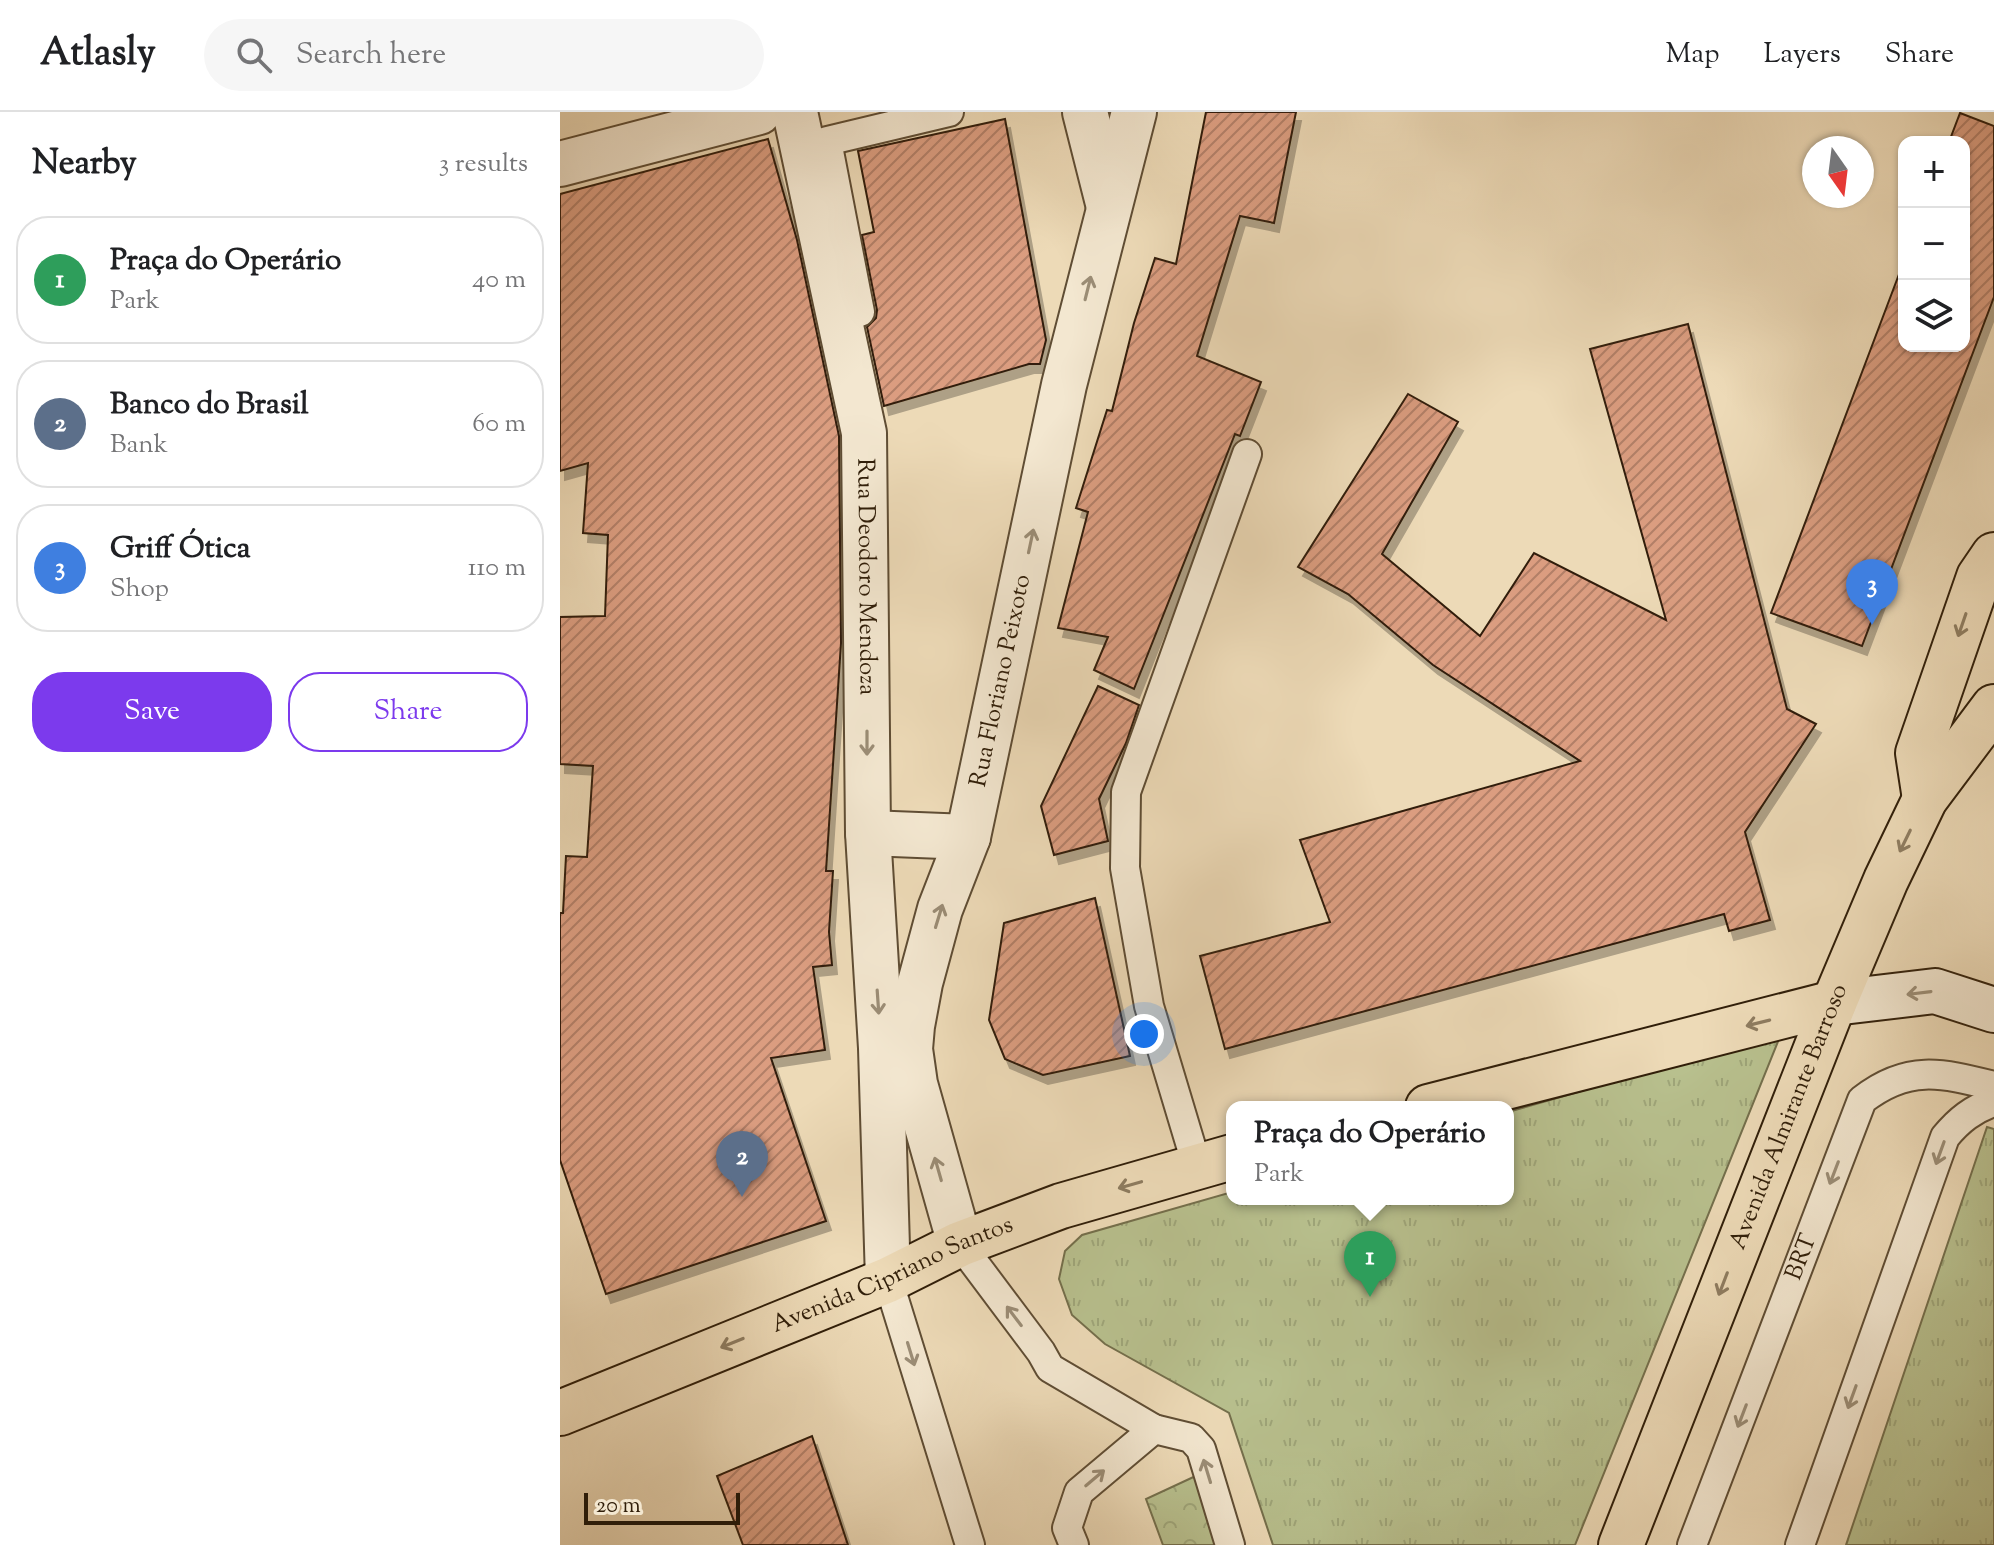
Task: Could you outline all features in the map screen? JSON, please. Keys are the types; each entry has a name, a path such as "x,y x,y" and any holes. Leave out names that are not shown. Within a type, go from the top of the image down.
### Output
{"main road":[{"path":"1925,799 1918,753 1979,577 1994,555"},
{"name":"Avenida Almirante Barroso","path":"1621,1545 1834,1003 1886,880 1925,799 1994,707"},
{"path":"1451,1101 1834,1003"},
{"name":"Avenida Cipriano Santos","path":"560,1413 888,1280 960,1244 1061,1206 1214,1162"}],"street":[{"path":"560,164 759,112"},
{"name":"Rua Deodoro Mendoza","path":"795,112 864,433 868,833 881,1048 888,1280"},
{"path":"1109,205 1134,112"},
{"name":"Rua Floriano Peixoto","path":"960,1244 925,1126 910,1049 920,983 940,909 968,837 1064,385 1109,205 1078,117"},
{"path":"868,833 968,837"},
{"path":"1834,1003 1935,991 1994,1010"}],"lane":[{"path":"880,415 827,141 949,112"},
{"path":"1214,1162 1149,1006 1125,868 1126,792 1247,454"},
{"name":"BRT","path":"1692,1545 1862,1100 1880,1086 1941,1073 1994,1086"},
{"path":"1800,1545 1945,1137 1959,1120 1994,1102"},
{"path":"960,1244 1050,1368 1154,1429 1191,1438 1201,1449 1230,1545"},
{"path":"888,1280 970,1545"},
{"path":"1074,1545 1067,1528 1079,1492 1154,1429"}],"green space":[{"path":"1781,1034 1575,1545 1273,1545 1229,1413 1105,1344 1072,1315 1059,1279 1065,1251 1082,1235 1226,1194 1226,1205 1514,1205 1514,1110"},
{"path":"1987,1127 1994,1129 1994,1545 1846,1545"},
{"path":"1200,1474 1223,1545 1163,1545 1146,1499"}],"building":[{"path":"1206,112 1296,112 1274,223 1240,216 1197,356 1261,382 1240,436 1235,434 1134,689 1094,670 1108,637 1058,628 1088,512 1076,508 1107,410 1112,411 1134,323 1155,258 1176,264"},
{"path":"1960,113 1994,126 1994,297 1862,646 1771,613 1898,277 1898,352 1970,352 1970,136 1951,136"},
{"path":"1005,119 1046,340 1040,364 1029,364 884,406 867,327 876,318 877,310 862,235 874,232 858,151"},
{"path":"768,139 797,240 839,436 841,643 826,871 833,871 829,932 832,965 813,967 825,1050 771,1058 826,1221 606,1294 560,1160 560,913 563,913 566,856 587,857 593,766 560,764 560,617 605,616 608,535 583,533 588,463 560,471 560,194"},
{"path":"1688,324 1787,709 1816,724 1745,832 1770,920 1729,931 1724,914 1225,1049 1200,956 1330,922 1300,840 1580,761 1433,665 1348,594 1298,567 1408,394 1458,422 1382,554 1480,636 1534,553 1666,620 1590,349"},
{"path":"1098,686 1139,705 1126,743 1099,799 1108,841 1054,855 1041,806"},
{"path":"1095,898 1130,1056 1043,1075 1005,1059 989,1020 1004,923"},
{"path":"812,1436 848,1545 743,1545 717,1476"}],"place":[{"name":"Griff Ótica","path":"1872,625"},
{"name":"Banco do Brasil","path":"742,1197"},
{"name":"Praça do Operário","path":"1370,1297"}]}
